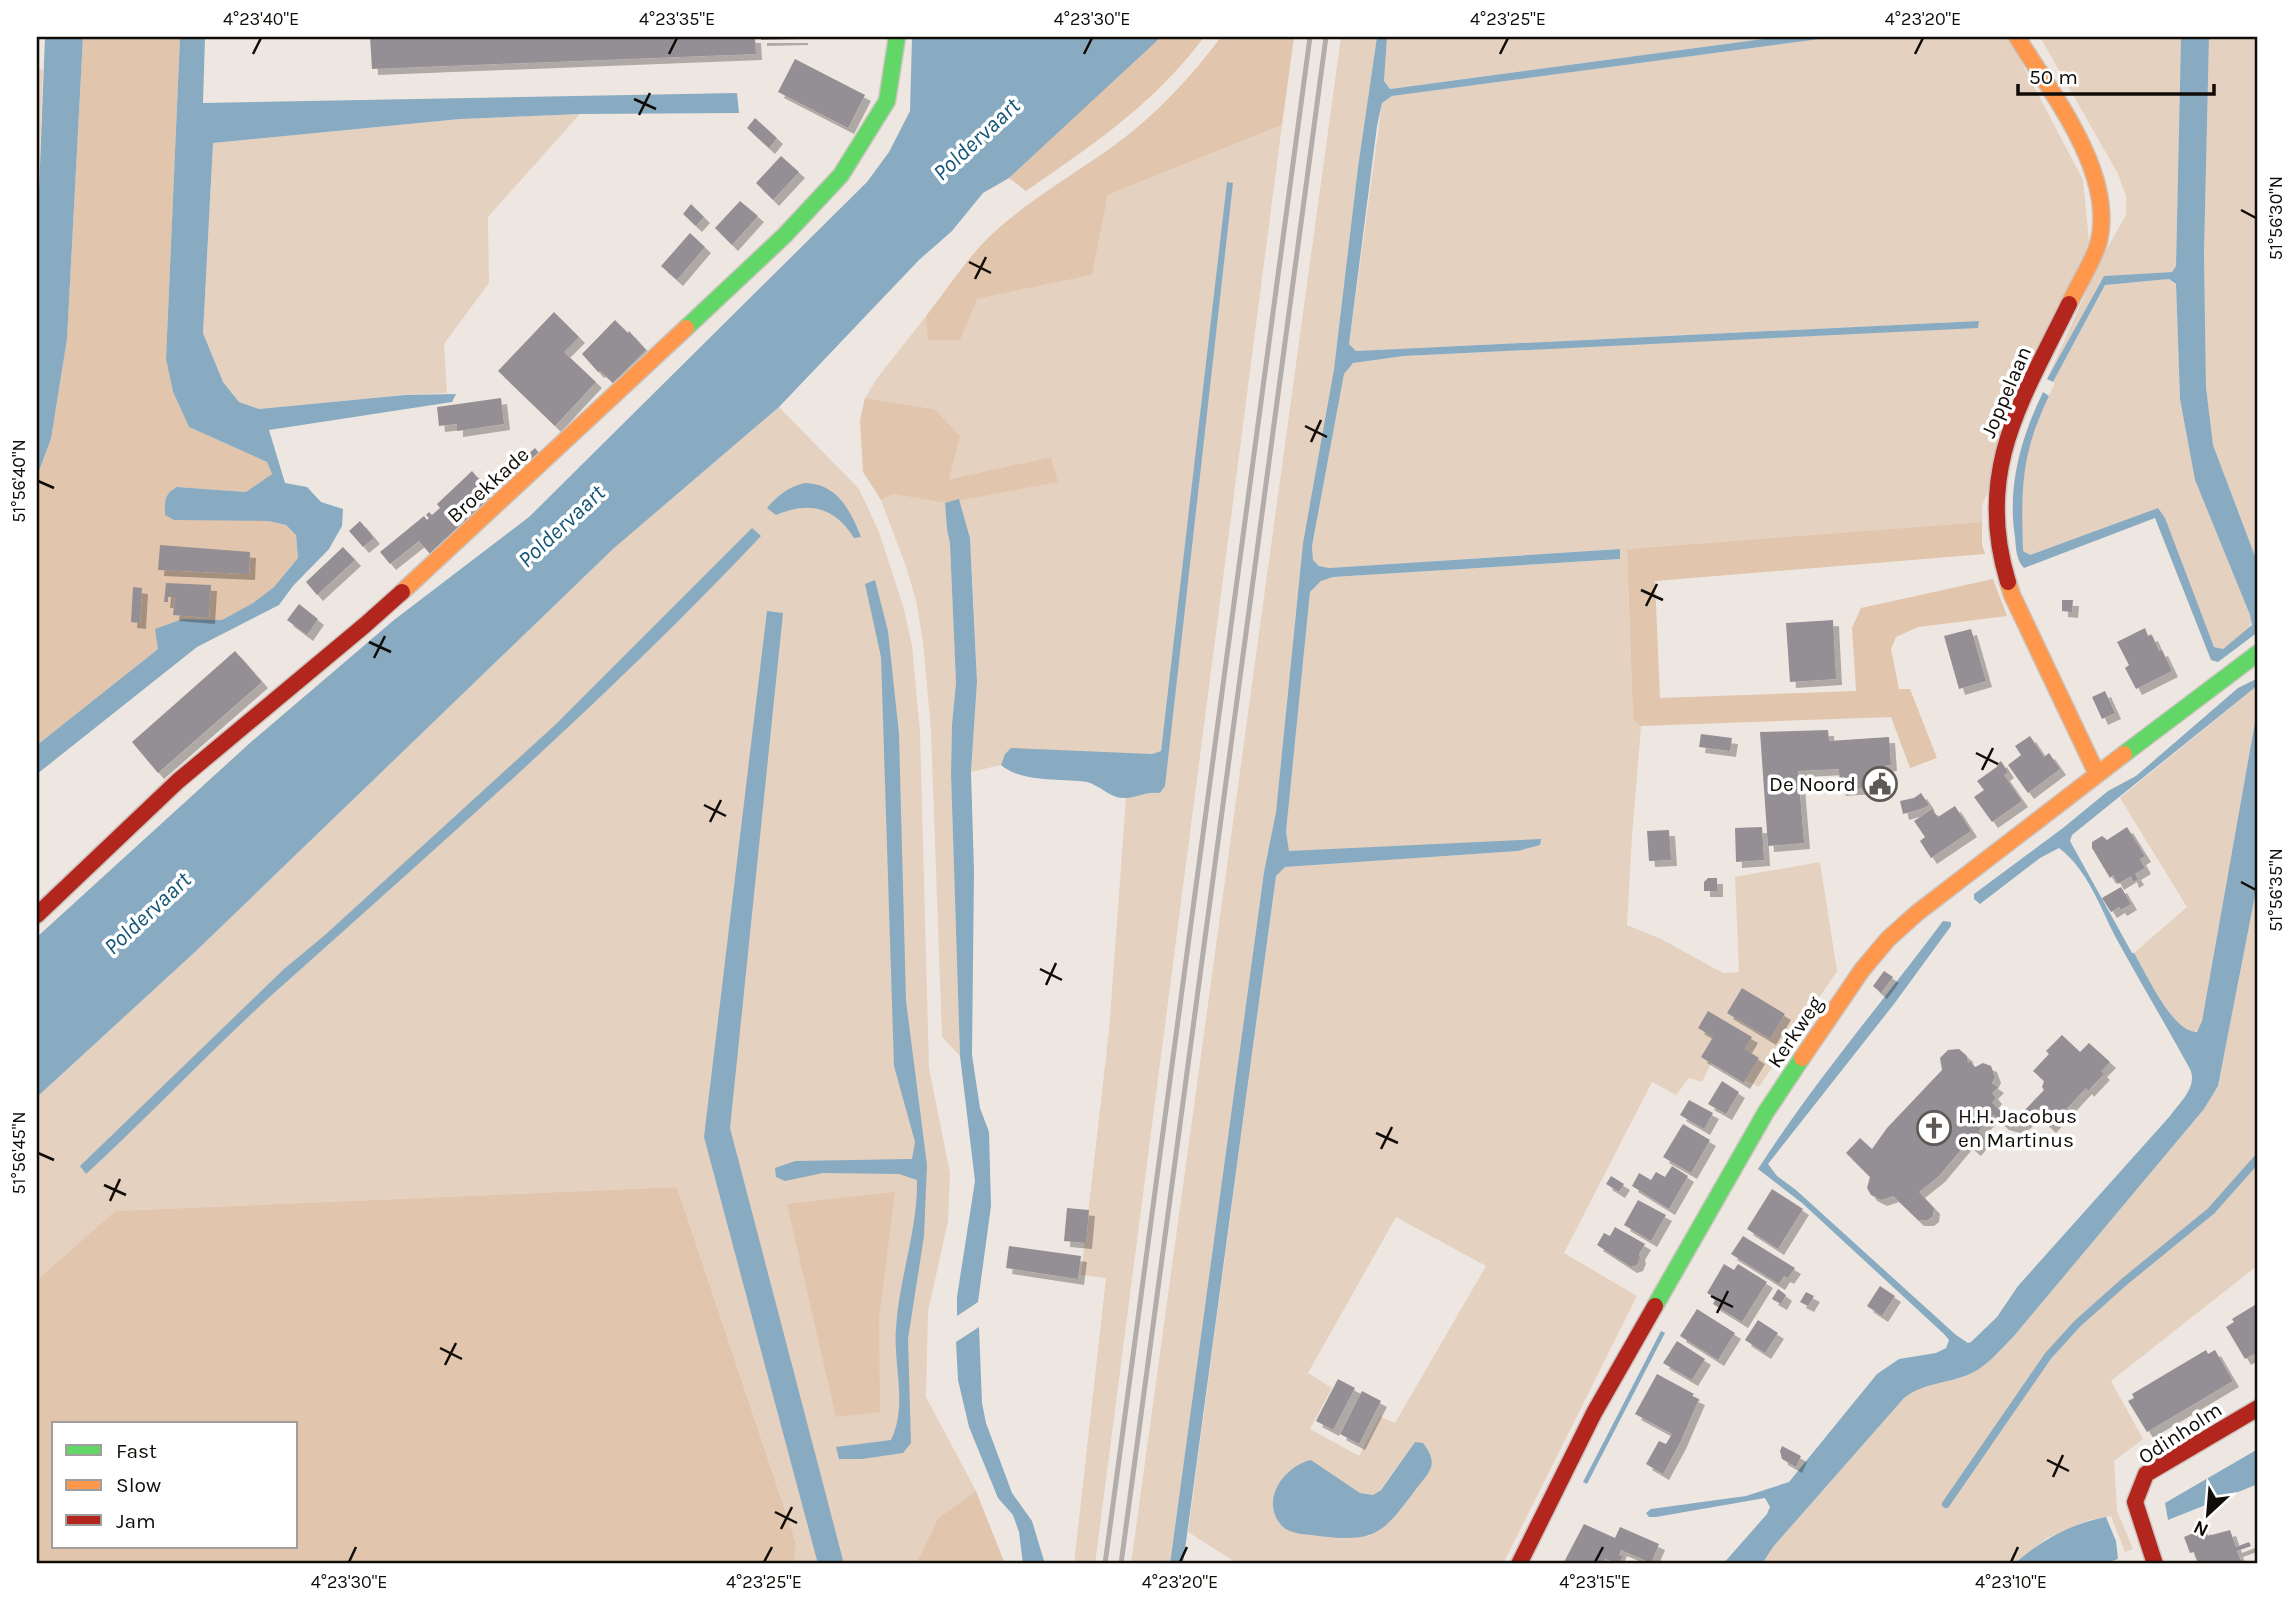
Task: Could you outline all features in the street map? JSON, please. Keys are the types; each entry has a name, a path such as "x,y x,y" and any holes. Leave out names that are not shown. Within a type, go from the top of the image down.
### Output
{"street":[{"name":"Broekkade","path":"37,915 178,781 376,616 784,236 841,175 887,101 897,37"},
{"name":"Joppelaan","path":"2017,37 2082,147 2095,178 2101,209 2099,242 2012,421 2002,455 1996,505 1999,552 2012,595 2097,774"},
{"name":"Kerkweg","path":"1519,1564 1594,1413 1759,1124 1862,970 1888,939 1917,913 2258,653"},
{"name":"Odinholm","path":"2155,1564 2135,1502 2146,1474 2258,1408"}],"shaded area":[{"path":"83,37 180,37 166,359 173,392 189,427 267,462 272,474 246,492 177,487 268,521 286,525 296,535 298,558 274,587 253,603 222,620 183,619 158,649 37,745 37,476 51,439 67,339"},
{"path":"1158,37 1204,37 1144,103 1075,157 1026,191 1009,178"},
{"path":"1221,37 1294,37 1282,125 1108,195 1092,275 977,299 960,340 928,340 926,316 981,245 1020,211 1116,144 1159,108"},
{"path":"1341,37 1377,37 1358,167 1334,369 1303,543 1276,812 1264,872 1170,1564 1131,1564"},
{"path":"1387,37 1778,37 1389,89 1384,81"},
{"path":"1835,37 2008,37 2083,180 2089,241 1982,506 1982,522 1627,549 1633,718 1641,726 1627,925 1661,939 1723,973 1739,972 1735,877 1820,862 1837,971 1759,1087 1711,1063 1702,1082 1689,1078 1676,1095 1652,1082 1564,1253 1637,1296 1503,1564 1238,1564 1188,1532 1276,876 1284,867 1518,851 1540,845 1540,840 1289,852 1286,832 1310,592 1321,581 1333,577 1620,559 1619,549 1329,568 1319,566 1313,560 1312,546 1344,374 1353,363 1404,356 1978,327 1978,321 1356,351 1349,344 1382,103 1392,96","holes":["1396,1217 1486,1266 1395,1423 1380,1416 1359,1456 1310,1429 1332,1388 1308,1373","1415,1442 1369,1537 1311,1460 1360,1493 1373,1495 1380,1490"]},
{"path":"2040,37 2181,37 2176,266 2172,272 2104,276 2047,379 2101,259 2126,215 2126,196 2118,174"},
{"path":"2209,37 2258,37 2258,564 2213,445 2206,387 2204,254"},
{"path":"37,69 43,70 37,243"},
{"path":"580,114 488,217 489,283 444,344 447,393 259,409 239,402 223,382 203,333 213,143 460,119"},
{"path":"1282,125 1095,1564 1074,1564 1106,1278 1081,1275 1109,1031 1126,798 1147,791 1160,793 1228,182 1161,751 1152,754 1005,754 1001,765 971,772 977,682 973,589 970,538 959,499 1057,482 1051,457 948,479 934,409 865,398 878,377 926,316 929,340 977,299 1092,275 1108,195"},
{"path":"2169,279 2176,285 2180,399 2195,480 2252,620 2248,630 2223,649 2214,647 2158,508 2030,555 2022,551 2024,462 2039,417 2055,383 2053,382 2105,285"},
{"path":"865,398 934,409 960,436 949,479 1051,457 1058,482 945,503 892,494 881,500 863,472 860,420"},
{"path":"779,407 859,489 879,532 904,609 912,646 920,732 929,1068 950,1173 948,1221 928,1312 926,1397 976,1491 938,1518 916,1564 794,1564 796,1543 677,1187 115,1211 37,1280 37,1097 196,951 613,549"},
{"path":"892,494 945,503 950,544 956,683 951,774 960,1056 942,1037 931,731 923,642 916,600 881,500"},
{"path":"1982,522 1982,545 1985,554 1655,581 1660,698 1856,691 1852,628 1861,608 1993,579 2007,616 1918,627 1896,637 1891,649 1899,689 1910,689 1937,758 1910,768 1891,717 1641,726 1633,719 1627,549"},
{"path":"2258,685 2258,705 2202,1021 2194,1033 2167,1010 2134,953 2187,907 2120,798"},
{"path":"2258,880 2258,1265 2111,1381 2143,1439 2114,1461 2117,1511 2133,1549 2125,1552 2111,1516 2089,1520 2047,1538 2014,1564 1762,1564 1773,1547 1904,1398 1928,1386 1972,1373 2014,1336 2204,1109 2218,1086"},
{"path":"677,1187 796,1543 794,1564 37,1564 37,1280 115,1211"},
{"path":"895,1192 879,1318 880,1412 836,1417 787,1204"},
{"path":"976,1491 1005,1564 916,1564 938,1518"}],"water":[{"path":"45,37 83,37 67,339 51,439 37,476 37,243"},
{"path":"180,37 205,37 203,103 737,93 739,113 580,114 460,119 213,143 203,333 223,382 239,402 259,409 405,395 456,394 452,402 269,430 285,483 307,487 321,502 343,509 342,526 329,549 293,586 279,605 197,647 37,774 37,745 158,649 155,629 183,619 222,620 253,603 274,587 298,558 296,535 286,525 268,521 174,520 165,515 166,498 177,487 246,492 272,474 267,462 189,427 173,392 166,359"},
{"name":"Poldervaart","path":"912,37 1161,37 1009,178 983,193 952,231 919,260 779,407 613,549 196,951 37,1097 37,937 251,742 394,620 529,517 867,182 889,152 910,111"},
{"path":"1377,37 1387,37 1384,81 1390,89 1778,37 1835,37 1392,96 1382,103 1377,126 1349,344 1356,351 1979,321 1978,328 1404,356 1353,363 1344,374 1312,546 1313,560 1319,566 1329,568 1620,549 1620,559 1333,577 1321,581 1310,592 1286,832 1289,851 1541,839 1540,845 1518,851 1285,867 1276,876 1183,1564 1170,1564 1264,872 1276,812 1303,543 1334,369 1358,167"},
{"path":"2181,37 2209,37 2204,254 2206,387 2213,445 2258,564 2258,632 2218,662 2211,660 2155,518 2024,568 2017,554 2013,518 2015,481 2022,445 2043,392 2049,396 2033,436 2025,471 2023,551 2030,555 2158,508 2165,518 2214,647 2223,649 2252,625 2195,480 2180,399 2176,284 2169,279 2105,285 2053,382 2047,379 2104,276 2172,272 2176,266"},
{"path":"1227,182 1233,183 1165,786 1160,793 1122,798 1087,782 1020,775 1001,765 1005,754 1011,748 1152,754 1161,751"},
{"path":"805,483 816,484 834,493 847,508 861,537 854,538 830,513 799,508 776,515 767,508 784,492"},
{"path":"959,499 970,538 977,682 971,772 974,871 972,1055 980,1108 989,1132 991,1206 978,1302 957,1316 957,1297 975,1181 960,1056 951,774 956,683 950,544 945,503"},
{"path":"752,528 761,536 648,651 472,816 265,1001 86,1174 80,1166 284,969 325,935 555,725"},
{"path":"875,580 888,631 899,734 906,1001 927,1165 924,1236 908,1339 911,1443 903,1453 862,1459 839,1459 836,1447 891,1440 896,1427 899,1399 896,1328 915,1217 917,1180 899,1174 823,1173 785,1181 776,1177 775,1168 795,1161 912,1159 915,1142 894,1066 881,657 865,584"},
{"path":"767,611 783,613 730,1128 844,1564 818,1564 704,1137"},
{"path":"2258,678 2258,685 2072,835 2070,841 2161,1000 2179,1023 2188,1030 2197,1032 2202,1021 2258,705 2258,880 2218,1086 2204,1109 2014,1336 1972,1373 1928,1386 1904,1398 1773,1547 1762,1564 1723,1564 1767,1514 1770,1507 1765,1498 1649,1517 1646,1513 1651,1509 1746,1496 1789,1482 1877,1374 1899,1359 1936,1353 1946,1348 1949,1340 1944,1334 1802,1203 1758,1169 1825,1074 1943,921 1951,922 1951,926 1894,1004 1768,1164 1777,1176 1796,1190 1956,1335 1968,1343 1971,1342 1997,1317 2018,1286 2183,1100 2192,1082 2190,1069 2116,938 2086,878 2069,857 2059,848 2040,858 1980,904 1974,899 1974,894 2108,791 2136,776 2238,688"},
{"path":"979,1327 982,1403 986,1423 1012,1493 1032,1521 1045,1564 1023,1564 1019,1532 1013,1515 998,1498 969,1427 958,1380 956,1342"},
{"path":"1661,1331 1665,1333 1587,1484 1583,1482"},
{"path":"1415,1442 1423,1443 1428,1450 1431,1467 1395,1516 1377,1532 1354,1538 1299,1534 1282,1526 1276,1516 1273,1506 1278,1486 1292,1469 1301,1464 1311,1460 1360,1493 1373,1495 1381,1490"},
{"path":"2258,1449 2258,1484 2168,1520 2165,1503"},
{"path":"2106,1517 2116,1541 2118,1559 2103,1564 2014,1564 2057,1534"}],"building":[{"path":"370,37 755,37 756,54 372,69"},
{"path":"761,37 802,37 802,39 761,40"},
{"path":"795,59 865,95 848,128 778,92"},
{"path":"755,118 777,138 769,148 747,128"},
{"path":"781,156 799,172 773,200 756,183"},
{"path":"740,201 758,216 732,245 715,228"},
{"path":"691,204 704,217 696,226 683,214"},
{"path":"690,233 705,247 677,280 661,266"},
{"path":"554,312 579,337 564,352 596,382 555,426 498,371"},
{"path":"615,320 646,350 613,383 598,372 582,354"},
{"path":"501,398 504,424 457,431 457,424 439,426 437,407"},
{"path":"535,448 543,458 430,554 419,541 390,564 380,552 424,516 427,520 429,518 426,515 429,512 432,515 440,508 437,504 472,471 483,484 490,478 495,483"},
{"path":"360,521 374,538 363,547 349,531"},
{"path":"160,545 250,552 249,574 158,570"},
{"path":"343,547 355,560 317,595 306,582"},
{"path":"166,583 211,585 209,618 173,615 175,597 168,597 168,602 164,602"},
{"path":"133,587 142,588 140,623 131,622"},
{"path":"2062,600 2073,600 2072,612 2062,611"},
{"path":"299,604 318,619 307,635 287,620"},
{"path":"1833,620 1836,679 1790,682 1786,623"},
{"path":"2145,628 2148,636 2152,635 2159,651 2162,650 2172,671 2136,689 2125,668 2129,665 2117,642"},
{"path":"1971,629 1986,681 1959,689 1944,636"},
{"path":"235,651 262,682 158,773 132,742"},
{"path":"2105,691 2115,713 2102,719 2092,697"},
{"path":"1828,730 1829,741 1889,737 1891,765 1884,766 1885,788 1882,792 1873,792 1869,788 1840,790 1839,769 1798,771 1804,843 1768,846 1760,732"},
{"path":"1701,734 1732,738 1730,751 1699,747"},
{"path":"2030,736 2044,757 2049,753 2060,769 2028,793 2008,765 2021,755 2015,746"},
{"path":"2001,761 2008,772 2004,775 2022,801 1992,822 1974,797 1984,790 1977,781"},
{"path":"1921,793 1929,805 1903,814 1900,801 1914,798"},
{"path":"1955,806 1971,831 1931,858 1920,841 1925,837 1914,821 1932,809 1938,817"},
{"path":"1762,827 1764,860 1736,862 1735,828"},
{"path":"2127,827 2145,856 2140,859 2145,868 2135,874 2138,879 2133,882 2131,876 2118,884 2113,875 2110,878 2092,848 2092,842 2102,836 2107,840"},
{"path":"1669,830 1671,860 1649,861 1647,831"},
{"path":"1708,878 1717,878 1717,891 1704,891 1704,882"},
{"path":"2121,887 2131,904 2111,912 2102,898"},
{"path":"1884,971 1893,977 1881,993 1873,986"},
{"path":"1742,988 1785,1014 1770,1039 1727,1013"},
{"path":"1708,1011 1752,1037 1745,1049 1759,1058 1744,1083 1701,1057 1713,1037 1698,1028"},
{"name":"H.H. Jacobus en Martinus","path":"2062,1035 2080,1052 2089,1043 2110,1062 2101,1071 2104,1074 2088,1091 2086,1088 2050,1127 2035,1113 2024,1123 2014,1127 2003,1124 1993,1115 1980,1129 1979,1132 1985,1138 1975,1150 1968,1144 1965,1145 1939,1176 1919,1192 1934,1208 1933,1216 1928,1220 1918,1220 1893,1196 1881,1200 1871,1195 1867,1188 1870,1177 1846,1153 1860,1138 1872,1149 1887,1128 1942,1070 1940,1058 1948,1050 1959,1049 1967,1056 1968,1063 1970,1061 1975,1067 1983,1063 1991,1066 1995,1077 1992,1083 1998,1087 1992,1093 1996,1098 1992,1103 2004,1114 2015,1117 2044,1090 2044,1081 2033,1071 2049,1054 2046,1051"},
{"path":"1722,1081 1739,1092 1726,1114 1708,1104"},
{"path":"1689,1100 1713,1113 1704,1129 1680,1115"},
{"path":"1683,1124 1710,1140 1691,1173 1663,1157"},
{"path":"1672,1166 1688,1176 1669,1209 1632,1186 1639,1173 1651,1180 1656,1172 1665,1177"},
{"path":"1611,1176 1624,1184 1619,1192 1606,1184"},
{"path":"1772,1189 1803,1209 1778,1249 1747,1229"},
{"path":"1638,1200 1666,1215 1651,1241 1624,1225"},
{"path":"1067,1208 1089,1210 1086,1243 1064,1241"},
{"path":"1615,1227 1645,1244 1637,1265 1631,1267 1597,1245 1604,1233 1610,1236"},
{"path":"1743,1236 1795,1268 1788,1278 1784,1276 1779,1284 1731,1254"},
{"path":"1009,1246 1081,1256 1078,1279 1006,1268"},
{"path":"1724,1264 1734,1270 1738,1264 1767,1282 1742,1322 1713,1304 1716,1298 1707,1293"},
{"path":"1880,1286 1895,1296 1882,1316 1867,1306"},
{"path":"1778,1289 1786,1295 1781,1304 1772,1299"},
{"path":"1806,1292 1814,1296 1808,1306 1800,1302"},
{"path":"2258,1303 2258,1362 2254,1354 2245,1359 2226,1327 2234,1322 2232,1319"},
{"path":"1697,1309 1735,1333 1718,1360 1680,1336"},
{"path":"1758,1320 1778,1333 1765,1353 1745,1340"},
{"path":"1677,1341 1705,1359 1692,1380 1663,1363"},
{"path":"2206,1350 2208,1354 2215,1350 2233,1381 2147,1432 2128,1401 2134,1398 2132,1394"},
{"path":"1657,1374 1699,1399 1663,1474 1646,1464 1659,1441 1666,1444 1672,1434 1635,1414"},
{"path":"1338,1379 1355,1388 1333,1430 1316,1421"},
{"path":"1362,1391 1381,1401 1359,1444 1340,1434"},
{"path":"1782,1446 1801,1456 1796,1467 1782,1459"},
{"path":"1584,1524 1615,1538 1620,1527 1659,1544 1651,1563 1621,1550 1619,1555 1623,1556 1619,1564 1605,1559 1602,1564 1563,1564"},
{"path":"2205,1528 2208,1536 2230,1530 2236,1547 2249,1542 2251,1546 2237,1551 2242,1564 2198,1564 2184,1537"}],"waterway":[{"path":"1946,1504 2048,1356 2077,1324 2124,1282 2211,1211 2258,1158"}],"railway":[{"path":"1105,1564 1310,37"},
{"path":"1121,1564 1326,37"}],"traffic: fast":[{"path":"686,328 784,236 841,175 887,101 897,37"},
{"path":"2124,754 2258,653"},
{"path":"1655,1306 1766,1112 1802,1058"}],"traffic: slow":[{"path":"2017,37 2077,134 2098,188 2101,215 2099,241 2069,304"},
{"path":"402,592 686,328"},
{"path":"2008,582 2097,774"},
{"path":"1802,1058 1862,970 1888,939 1917,913 2124,754"}],"traffic: jam":[{"path":"2008,582 1999,542 1997,505 2000,471 2008,437 2020,405 2069,304"},
{"path":"37,915 178,781 402,592"},
{"path":"1519,1564 1594,1413 1655,1306"},
{"path":"2155,1564 2135,1502 2146,1474 2258,1408"}],"place":[{"name":"De Noord","path":"1880,784"},
{"name":"H.H. Jacobus en Martinus","path":"1934,1128"}]}
